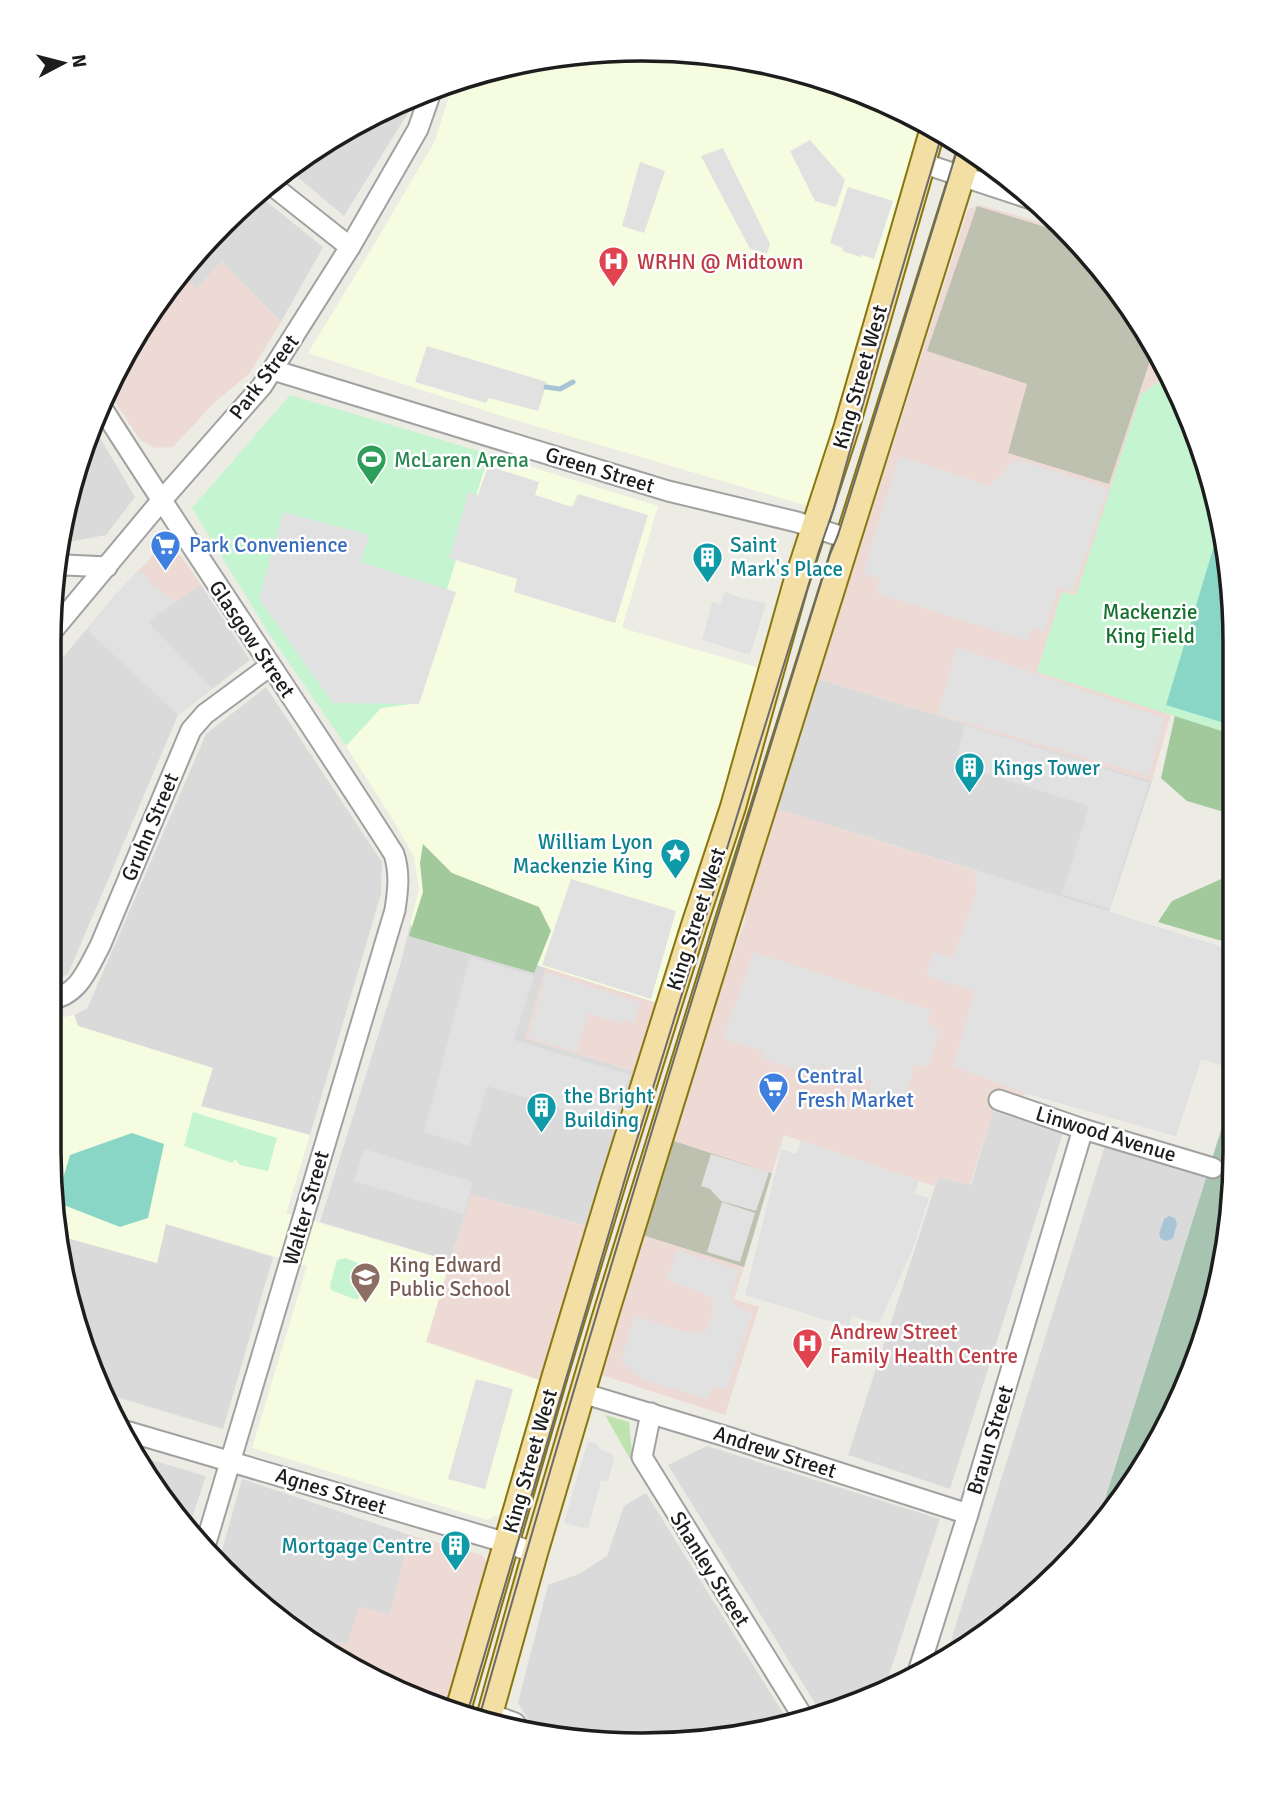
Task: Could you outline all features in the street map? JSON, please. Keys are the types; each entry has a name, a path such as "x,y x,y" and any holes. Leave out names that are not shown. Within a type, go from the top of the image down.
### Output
{"main road":[{"name":"King Street West","path":"460,1703 609,1196 733,807 792,598 847,426 930,138"},
{"name":"King Street West","path":"490,1712 582,1393 967,161"}],"street":[{"name":"Park Street","path":"62,620 161,500 262,386 350,247 418,129 427,102"},
{"path":"922,163 1009,192"},
{"path":"277,190 350,247"},
{"name":"Green Street","path":"273,370 668,491 849,539"},
{"name":"Glasgow Street","path":"107,416 329,752 394,854 398,868"},
{"path":"66,565 107,566"},
{"name":"Gruhn Street","path":"61,997 74,990 100,947 191,730 205,714 270,666"},
{"name":"Walter Street","path":"208,1538 395,910 398,868"},
{"name":"Linwood Avenue","path":"999,1100 1083,1129 1213,1168"},
{"name":"Braun Street","path":"922,1661 1083,1129"},
{"name":"Andrew Street","path":"582,1393 968,1514"},
{"name":"Shanley Street","path":"651,1413 642,1457 799,1711"},
{"name":"Agnes Street","path":"134,1433 535,1553"}],"shaded area":[{"name":"WRHN @ Midtown","path":"642,61 718,66 792,81 864,105 934,140 811,507 505,417 308,353 435,141 450,94 529,72 604,62"},
{"path":"410,110 344,216 296,176 352,139"},
{"path":"810,140 845,180 836,207 815,201 790,151"},
{"path":"723,148 770,244 767,254 750,249 701,156"},
{"path":"640,162 665,171 644,233 622,226"},
{"path":"848,187 893,201 874,259 842,251 843,248 830,243"},
{"path":"265,200 323,247 281,322 221,261 197,290 188,280 231,231"},
{"path":"980,205 1045,224 1103,288 1125,319 1162,383 1076,596 1063,592 1037,672 1171,714 1152,781 818,679 968,209"},
{"path":"977,206 1050,229 1103,288 1150,361 1109,484 1008,453 1027,384 927,351"},
{"path":"221,261 281,322 249,374 215,402 173,447 155,448 141,441 114,401 139,352 181,288 188,280 197,289"},
{"path":"427,346 547,382 538,411 489,398 486,403 415,382"},
{"path":"99,436 135,497 106,535 70,543 72,529"},
{"path":"489,454 658,506 622,628 763,669 664,1005 410,925 419,889 414,857 346,746 381,708 411,704"},
{"path":"899,456 990,486 1016,459 1108,488 1072,592 1058,587 1044,633 1033,628 1028,641 876,593 880,579 863,573"},
{"path":"488,466 539,482 535,495 572,507 578,494 648,515 615,623 514,592 517,579 449,558 469,492 478,495"},
{"path":"283,512 370,535 360,562 456,592 419,704 333,703 259,599"},
{"path":"170,544 201,585 147,621 117,593 163,545"},
{"path":"1214,544 1222,604 1223,723 1166,705"},
{"path":"140,571 176,602 148,622 212,688 178,715 87,630 117,593"},
{"path":"201,585 250,660 178,715 68,974 61,977 61,660 117,593 147,621"},
{"path":"725,592 766,603 750,655 702,640 712,602 720,604"},
{"path":"957,647 1164,718 1149,776 938,714"},
{"path":"818,679 1152,781 1109,912 777,809"},
{"path":"266,687 382,862 381,894 310,1135 201,1106 212,1068 78,1026 74,1015 87,1009 206,734"},
{"path":"965,725 1149,783 1109,909 1062,894 1089,806 955,764"},
{"path":"777,809 1223,948 1223,1066 1201,1059 1176,1136 1025,1093 1017,1118 993,1111 970,1185 939,1177 934,1186 784,1135 772,1173 671,1140 704,1033 745,921 745,907"},
{"path":"975,870 1223,947 1223,1066 1201,1059 1176,1136 1025,1093 953,1066 975,991 926,976 933,952 953,958 976,894"},
{"path":"571,879 676,911 651,999 542,965"},
{"path":"410,925 546,968 525,1038 643,1074 588,1226 472,1195 450,1261 320,1222 401,962"},
{"path":"753,952 931,1010 927,1024 940,1028 928,1067 914,1064 904,1104 869,1093 871,1080 821,1066 819,1077 762,1059 764,1051 723,1039"},
{"path":"470,957 534,976 514,1040 630,1075 613,1124 487,1086 469,1146 424,1132"},
{"path":"546,968 664,1005 643,1074 525,1038"},
{"path":"547,972 640,1003 634,1024 623,1020 622,1024 588,1013 576,1052 528,1037"},
{"name":"King Edward Public School","path":"74,1015 78,1026 213,1068 201,1106 310,1135 286,1213 450,1261 426,1342 542,1381 503,1512 487,1520 252,1448 307,1266 166,1224 157,1263 68,1238 62,1190 61,1018"},
{"path":"993,1111 1063,1133 950,1489 848,1455 938,1177 971,1185"},
{"path":"1223,1124 1222,1190 1218,1228 1212,1265 1192,1339 1163,1409 1125,1475 1103,1506"},
{"path":"132,1133 164,1144 148,1218 120,1227 64,1205 62,1183 70,1155"},
{"path":"671,1140 772,1173 744,1267 642,1235"},
{"path":"801,1141 919,1181 915,1194 929,1198 912,1251 879,1323 852,1316 849,1327 745,1295 781,1149 796,1154"},
{"path":"1105,1145 1206,1177 1103,1506 1053,1563 1025,1589 996,1613 950,1644"},
{"path":"364,1149 473,1182 464,1214 354,1181"},
{"path":"711,1154 769,1172 756,1211 721,1201 710,1189 701,1186"},
{"path":"471,1195 588,1226 542,1381 426,1342"},
{"path":"722,1202 755,1213 740,1262 707,1252"},
{"path":"1169,1216 1175,1218 1177,1224 1173,1238 1167,1241 1161,1239 1159,1234 1164,1219"},
{"path":"166,1224 273,1257 223,1429 115,1397 92,1339 68,1238 157,1263"},
{"path":"642,1235 744,1267 734,1299 759,1307 725,1415 601,1375"},
{"path":"677,1250 739,1270 731,1295 735,1306 752,1313 726,1390 712,1385 708,1399 643,1380 621,1361 635,1316 682,1331 705,1333 713,1313 711,1296 667,1280"},
{"path":"476,1379 513,1389 485,1489 448,1479"},
{"path":"588,1441 597,1444 602,1451 611,1453 614,1458 608,1482 601,1480 588,1529 564,1523"},
{"path":"707,1446 940,1519 888,1678 817,1706 668,1465"},
{"path":"150,1460 206,1476 192,1519"},
{"path":"242,1479 410,1535 390,1616 347,1644 338,1642 337,1646 288,1613 221,1553"},
{"path":"646,1493 784,1715 755,1722 680,1732 604,1732 530,1722 518,1703 548,1585 579,1574 607,1556 624,1506"},
{"path":"410,1535 482,1555 489,1565 450,1700 385,1673 337,1646 338,1642 347,1644 359,1606 390,1615"}],"green space":[{"name":"Mackenzie King Field","path":"1161,381 1192,455 1212,529 1222,604 1223,731 1037,672 1062,592 1076,595 1141,394"},
{"path":"290,395 489,454 411,704 381,708 346,746 268,632 192,508"},
{"path":"1176,711 1223,726 1223,812 1187,801 1161,778"},
{"path":"423,844 452,873 539,907 551,931 534,973 409,936 423,892 420,863"},
{"path":"1223,878 1223,941 1158,922 1172,901"},
{"path":"193,1112 277,1138 268,1171 240,1165 235,1159 232,1163 184,1146"},
{"path":"345,1258 366,1266 370,1271 358,1299 331,1290 337,1260"},
{"path":"605,1415 629,1422 633,1464"}],"waterway":[{"path":"546,387 560,389 573,382"}],"tram line":[{"path":"469,1706 630,1162 834,508 939,143"},
{"path":"481,1710 651,1135 956,154"}],"place":[{"name":"WRHN @ Midtown","path":"614,289"},
{"name":"McLaren Arena","path":"371,487"},
{"name":"Park Convenience","path":"166,572"},
{"name":"Saint Mark's Place","path":"707,584"},
{"name":"Kings Tower","path":"970,795"},
{"name":"William Lyon Mackenzie King","path":"676,881"},
{"name":"Central Fresh Market","path":"774,1115"},
{"name":"the Bright Building","path":"541,1135"},
{"name":"King Edward Public School","path":"366,1304"},
{"name":"Andrew Street Family Health Centre","path":"807,1371"},
{"name":"Mortgage Centre","path":"455,1573"}]}
